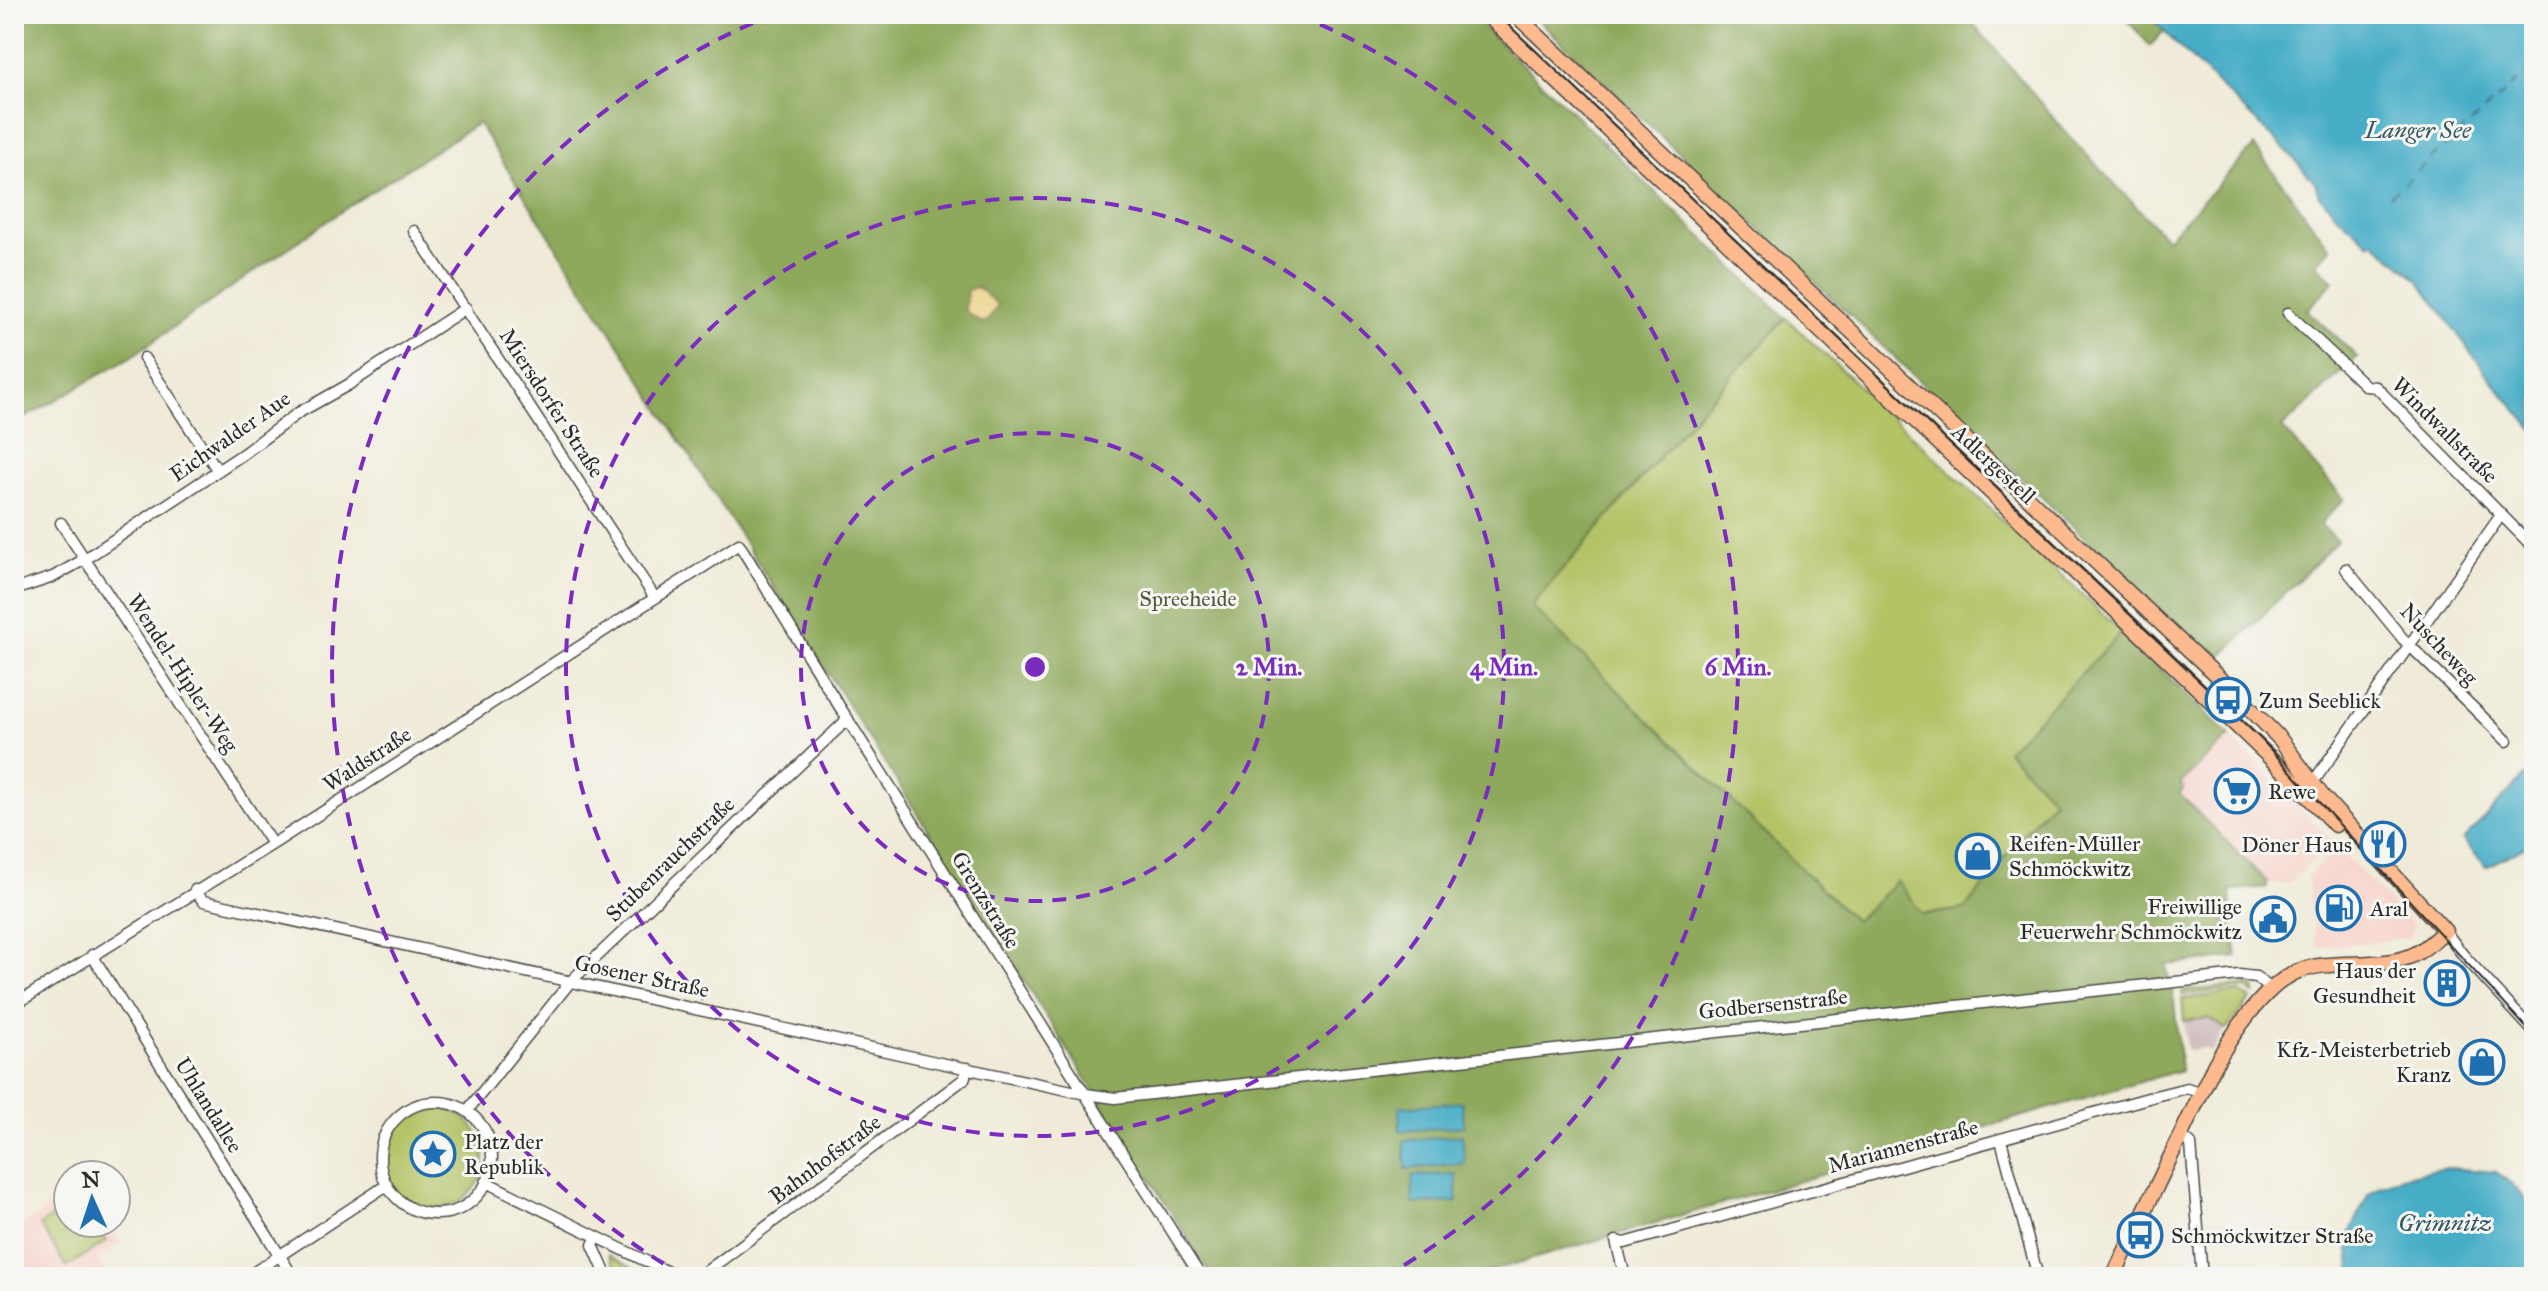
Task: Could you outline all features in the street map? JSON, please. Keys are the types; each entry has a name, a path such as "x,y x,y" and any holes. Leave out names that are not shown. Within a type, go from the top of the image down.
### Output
{"main road":[{"name":"Adlergestell","path":"1486,14 2169,661 2309,789 2442,933"},
{"name":"Adlergestell","path":"1515,14 2236,694 2287,747 2309,789"},
{"path":"2113,1277 2201,1093 2232,1038 2271,989 2301,970 2413,956 2442,933"}],"street":[{"name":"Miersdorfer Straße","path":"414,231 655,598"},
{"name":"Eichwalder Aue","path":"14,590 45,580 85,559 218,471 298,413 348,385 466,308"},
{"name":"Windwallstraße","path":"2288,313 2366,386 2376,387 2534,548"},
{"path":"144,358 218,471"},
{"path":"2309,789 2501,515"},
{"name":"Wendel-Hipler-Weg","path":"61,523 272,844"},
{"name":"Waldstraße","path":"14,1005 272,844 739,544"},
{"name":"Grenzstraße","path":"739,544 1201,1277"},
{"name":"Nuscheweg","path":"2346,569 2410,645 2507,741"},
{"name":"Stubenrauchstraße","path":"467,1111 571,981 848,719"},
{"name":"Gosener Straße","path":"195,890 203,901 1086,1094"},
{"name":"Adlergestell","path":"2442,933 2534,1032"},
{"name":"Uhlandallee","path":"92,955 293,1277"},
{"name":"Godbersenstraße","path":"1086,1094 1115,1098 2239,975 2256,977 2271,989"},
{"name":"Bahnhofstraße","path":"699,1277 964,1079 968,1068"},
{"name":"Mariannenstraße","path":"1625,1277 1616,1241 1625,1243 2187,1088 2201,1093"},
{"path":"428,1102 453,1105 467,1111 483,1129 490,1147 490,1171 486,1182 468,1203 457,1209 435,1213 419,1211 405,1204 387,1185 382,1174 380,1150 383,1138 395,1120 410,1108 428,1102"},
{"path":"2181,1136 2191,1144 2202,1277"},
{"path":"2001,1140 2038,1277"},
{"path":"486,1182 678,1277"},
{"path":"247,1277 387,1185"},
{"path":"596,1238 593,1245 607,1277"}],"shaded area":[{"path":"2230,736 2333,842 2290,882 2267,882 2179,793 2183,788 2179,784"},
{"name":"Aral","path":"2338,849 2414,926 2409,938 2317,948 2307,876"},
{"path":"2210,1018 2226,1029 2212,1052 2204,1048 2187,1050 2184,1021"},
{"path":"52,1206 52,1239 118,1239 121,1243 97,1258 109,1277 14,1277 14,1230"}],"green space":[{"name":"Spreeheide","path":"14,14 1470,14 1786,318 1702,408 1531,606 1855,921 1897,881 1923,915 1965,909 2054,800 2007,751 2122,632 2230,736 2180,784 2184,788 2179,794 2267,882 2267,887 2230,890 2237,957 2166,965 2174,1001 2181,1070 1470,1277 1212,1277 478,123 349,206 132,356 14,424","holes":["977,287 997,305 982,323 976,318"]},
{"path":"1532,14 1965,14 2067,134 2167,239 2254,146 2330,248 2316,264 2334,281 2307,310 2357,357 2282,428 2344,499 2320,524 2337,541 2216,662"},
{"path":"2122,14 2149,14 2164,31 2150,46"},
{"path":"1786,318 2122,632 2007,751 2054,799 1965,909 1855,922 1531,606 1702,408"},
{"path":"2250,985 2255,989 2254,994 2247,988 2182,995 2182,991"},
{"path":"2241,992 2251,999 2226,1029 2209,1018 2184,1021 2182,999"},
{"name":"Platz der Republik","path":"434,1108 462,1116 476,1130 484,1158 476,1186 462,1200 434,1208 406,1200 392,1186 384,1158 392,1130 406,1116"},
{"path":"52,1217 52,1239 107,1241 67,1267 40,1225"},
{"path":"609,1255 648,1277 620,1277"}],"sand":[{"path":"977,287 998,305 989,319 982,323 965,311 967,290"}],"water":[{"name":"Langer See","path":"2149,14 2534,14 2534,431 2486,373 2419,281 2334,212 2318,193 2315,183 2288,152"},
{"path":"2534,769 2534,842 2486,867 2463,840"},
{"path":"1462,1102 1464,1126 1400,1131 1399,1107"},
{"path":"1462,1135 1465,1163 1406,1169 1404,1141"},
{"name":"Grimnitz","path":"2448,1168 2496,1172 2514,1186 2534,1209 2534,1277 2352,1277 2348,1238 2368,1195 2382,1185 2408,1175"},
{"path":"1456,1174 1457,1202 1413,1204 1412,1176"}],"ferry route":[{"path":"2390,196 2534,66"}],"tram line":[{"path":"1497,14 2261,739 2534,1036"}],"place":[{"name":"Zum Seeblick","path":"2228,700"},
{"name":"Rewe","path":"2237,791"},
{"name":"Döner Haus","path":"2383,844"},
{"name":"Reifen-Müller Schmöckwitz","path":"1978,856"},
{"name":"Aral","path":"2339,908"},
{"name":"Freiwillige Feuerwehr Schmöckwitz","path":"2273,919"},
{"name":"Haus der Gesundheit","path":"2447,983"},
{"name":"Kfz-Meisterbetrieb Kranz","path":"2482,1062"},
{"name":"Platz der Republik","path":"433,1154"},
{"name":"Schmöckwitzer Straße","path":"2140,1235"}]}
